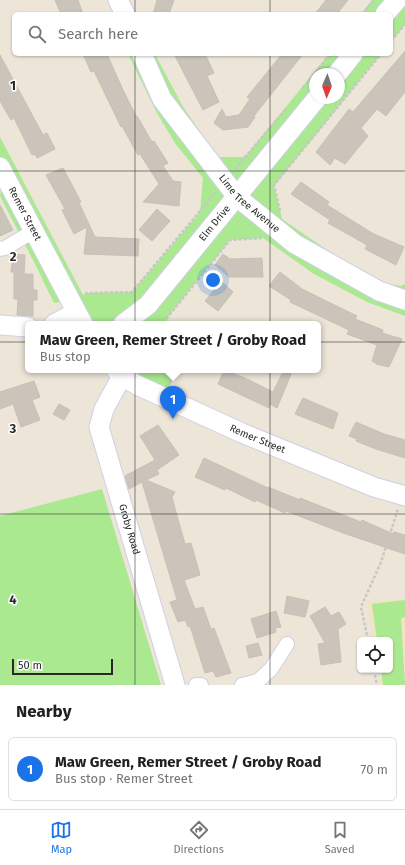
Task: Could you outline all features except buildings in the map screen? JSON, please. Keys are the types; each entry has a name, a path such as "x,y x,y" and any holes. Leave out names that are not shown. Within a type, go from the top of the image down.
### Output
{"street":[{"path":"118,0 124,12"},
{"path":"387,12 397,0"},
{"name":"Lime Tree Avenue","path":"143,56 162,99 237,198 295,244 379,292 405,300"},
{"path":"342,68 351,56"},
{"name":"Elm Drive","path":"127,321 148,305 237,198 309,95"},
{"name":"Remer Street","path":"0,167 77,312"},
{"path":"0,249 5,248 34,231"},
{"path":"60,321 77,312"},
{"path":"0,325 25,327"},
{"name":"Remer Street","path":"119,373 137,385 242,434 374,487 404,496"},
{"name":"Groby Road","path":"119,373 104,409 99,427 175,685"},
{"path":"242,685 258,681 271,669 287,644"},
{"path":"196,685 201,685"}],"path":[{"path":"364,12 374,0"},
{"path":"393,39 405,24"},
{"path":"323,68 329,56"},
{"path":"167,321 167,318 230,240 263,238 276,229 282,218 274,186 379,56"},
{"path":"77,312 88,293 132,292 286,108"},
{"path":"367,637 361,607 381,562 404,496"},
{"path":"375,673 377,685"}],"shaded area":[{"path":"405,599 405,685 380,685 378,673 393,673 393,637 372,637 366,601"}],"green space":[{"path":"372,0 405,0 405,24 393,39 393,12 363,12"},
{"path":"129,56 156,56 182,105 217,157 245,157 309,79 309,104 340,104 274,186 282,219 343,261 382,283 401,286 405,284 405,316 367,302 314,274 263,238 230,240 167,318 167,321 81,321 70,300 54,303 0,196 4,175 0,167 0,137 83,295 88,293 132,292 200,212 203,178 175,143 157,113"},
{"path":"327,56 379,56 345,98 345,68 318,68"},
{"path":"121,373 170,373 171,383 164,398"},
{"path":"102,489 161,685 0,685 0,516"},
{"path":"405,600 405,617 401,618 405,685 383,685 381,673 393,673 393,637 377,637 372,604"}],"place":[{"name":"Maw Green, Remer Street / Groby Road","path":"173,419"}]}
